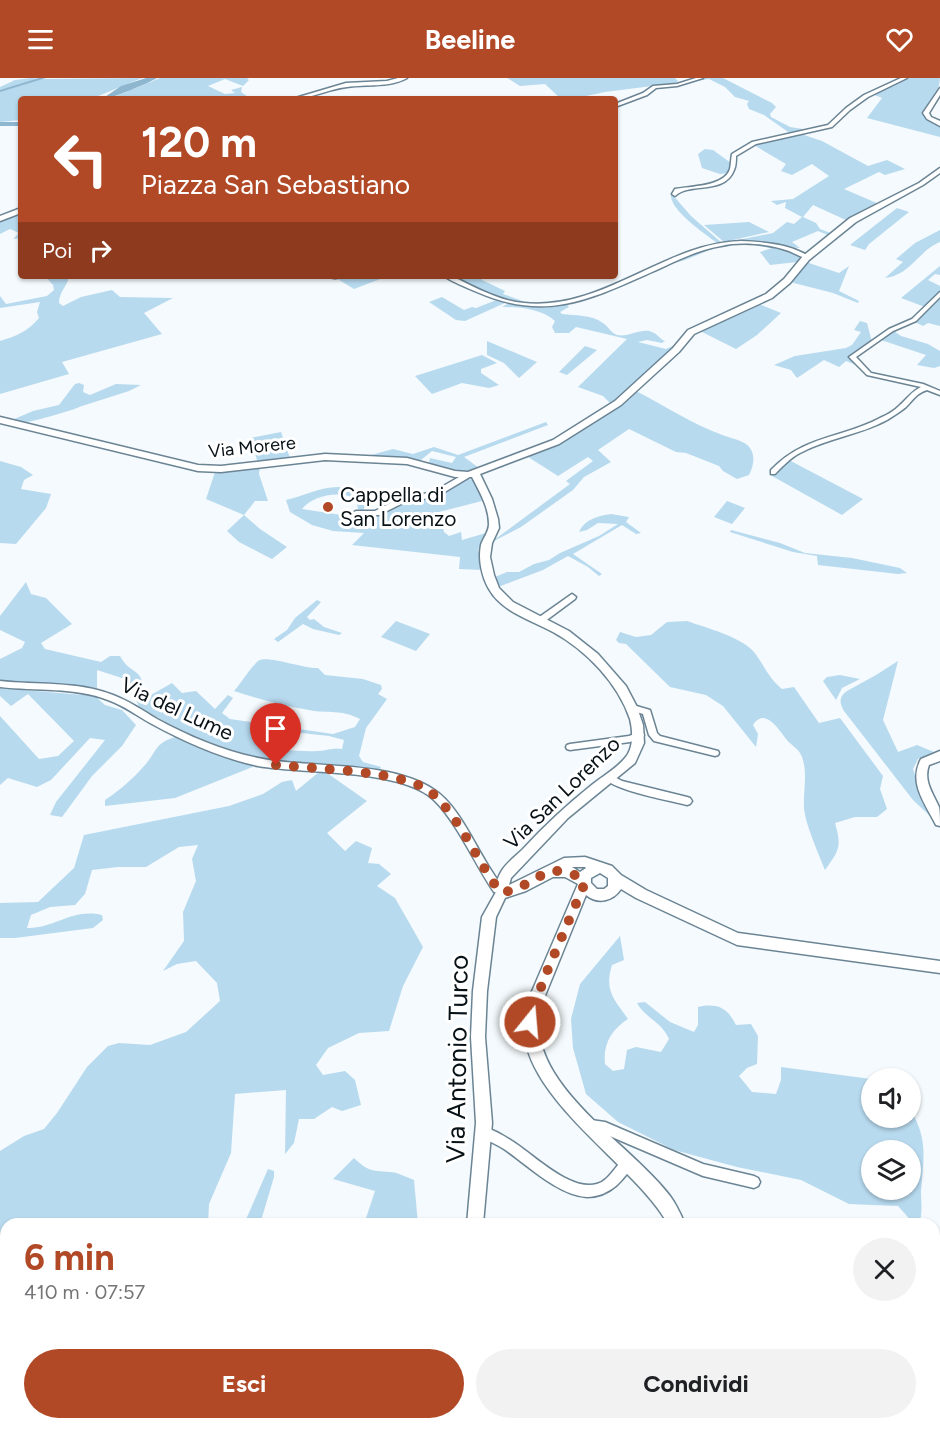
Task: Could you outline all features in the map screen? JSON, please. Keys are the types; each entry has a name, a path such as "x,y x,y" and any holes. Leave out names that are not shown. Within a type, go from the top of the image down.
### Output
{"street":[{"path":"306,96 346,85 387,83 404,78"},
{"path":"618,105 645,94 656,86 678,85 701,78"},
{"path":"675,194 677,190 712,184 726,178 732,170 734,155 748,145 830,126 849,107 866,96 905,78"},
{"path":"940,90 926,113 929,118 940,124"},
{"path":"356,513 376,513 401,501 435,494 472,474 556,442 628,396 676,350 691,332 767,297 785,283 807,257 854,219 918,186 940,170"},
{"path":"0,219 18,211"},
{"path":"454,279 509,302 543,306 576,300 720,244 738,243 783,247 795,250 807,257"},
{"path":"940,294 914,320 896,328 852,356 867,373 940,393"},
{"path":"773,472 786,458 807,446 882,420 900,408 917,390 927,388"},
{"name":"Via Morere","path":"0,420 208,469 246,467 326,457 407,461 455,474 472,474"},
{"name":"Via San Lorenzo","path":"472,474 494,522 485,552 493,587 505,600 564,634 589,653 614,680 633,708 640,735 636,752 631,760 576,803 530,849 506,875 501,892"},
{"path":"541,620 573,597"},
{"name":"Via del Lume","path":"0,684 103,694 122,701 188,739 239,758 276,765 397,778 422,787 432,793 455,820 483,870 501,892"},
{"path":"633,708 648,712 653,735 657,739 715,753"},
{"path":"570,747 630,739 640,735"},
{"path":"940,756 925,762 920,773 922,783 940,821"},
{"path":"609,778 620,784 687,801"},
{"path":"501,892 520,887 561,865 577,861 611,872 609,889"},
{"path":"598,868 588,871 536,998 530,1022 534,1053 542,1068 564,1096 665,1202 674,1218"},
{"path":"550,871 567,871 584,883 590,892 609,889 640,894 710,928 747,942 940,967"},
{"path":"570,918 585,903 609,889"},
{"name":"Via Antonio Turco","path":"476,1218 483,1132 478,1037 480,991 489,918 501,892"},
{"path":"591,1126 604,1128 703,1170 754,1182"},
{"path":"483,1132 509,1145 564,1184 582,1191 599,1190 609,1184 628,1163"}],"shaded area":[{"path":"142,78 98,96 18,96 18,120 0,122 0,87 15,80"},
{"path":"160,78 247,78 249,80 243,86 225,79 208,86 225,94 235,93 231,90 242,87 241,92 247,96 116,96"},
{"path":"507,78 675,78 678,81 676,84 657,87 648,94 618,106 660,85 586,96 558,96 545,84 520,86"},
{"path":"704,78 723,78 772,103 776,107 770,114 771,117 790,127 809,130 791,134 764,115 749,109 747,104 749,101 735,97 725,87 709,79 691,82"},
{"path":"907,78 940,78 938,92 924,113 940,126 940,137 867,118 882,98 872,94"},
{"path":"798,133 822,141 868,166 887,160 905,169 885,175 879,172 844,189 879,204 848,221 813,205 803,217 816,223 820,229 833,234 830,236 818,231 792,242 800,248 784,247 795,250 804,258 780,285 757,301 781,281 797,262 770,265 760,252 772,248 744,244 757,245 728,242 773,233 787,222 794,224 802,217 785,208 786,202 777,205 771,201 793,199 829,176 812,164 792,175 781,171 786,164 752,144"},
{"path":"705,149 713,150 731,163 729,173 720,174 702,168 698,154"},
{"path":"671,193 691,216 722,243 717,243 681,213 675,206"},
{"path":"897,208 909,212 869,244 865,250 850,245"},
{"path":"15,213 18,216 18,233 10,229 0,234 0,219"},
{"path":"749,222 769,232 724,242 704,225"},
{"path":"940,230 940,242 902,272 885,278 903,262 896,259 915,243"},
{"path":"721,246 683,260 669,264 702,251"},
{"path":"806,262 839,273 849,266 839,291 859,301 858,303 833,293 790,282"},
{"path":"940,266 940,275 935,274 928,280 940,286 940,291 925,307 901,298"},
{"path":"48,279 68,279 59,299 59,303 63,306 81,297 112,290 120,297 173,298 144,313 162,334 62,362 69,374 0,394 0,341 22,333 35,323 39,318 37,312 40,302 0,308 0,296 6,304 47,296 54,290"},
{"path":"338,279 380,279 354,289"},
{"path":"456,279 481,279 505,291 503,294 525,302 560,303 521,302 478,289"},
{"path":"442,297 464,310 499,299 507,302 465,321 456,320 429,302"},
{"path":"940,298 940,326 928,323 923,326 915,322"},
{"path":"509,303 540,307 567,304 569,307 560,312 562,314 593,318 617,335 650,331 665,341 662,343 647,340 638,342 666,349 679,343 612,405 603,396 578,387 627,339 576,327 569,333 555,333 552,327 555,321 550,317 530,310 502,307"},
{"path":"759,304 781,313 757,335 736,349 698,330 726,318 732,318 731,316"},
{"path":"860,321 867,323 872,342 850,356 856,365 846,361 839,367 824,360 797,378 791,370 774,365 795,356 846,348 852,345 861,332 854,330"},
{"path":"894,331 940,351 940,366 934,368 917,365 926,355 881,340"},
{"path":"487,341 537,362 519,378 504,363 487,355"},
{"path":"585,346 597,350 567,375 559,372"},
{"path":"482,355 497,363 481,369 481,373 499,385 489,388 462,383 432,394 415,376"},
{"path":"75,384 84,385 83,392 90,395 116,384 141,385 46,418 25,422 12,420 33,411 59,405"},
{"path":"636,391 702,426 745,444 752,451 753,458 749,475 737,479 719,466 686,453 676,452 629,429 598,450 611,462 584,477 573,490 521,527 490,543 570,484 566,481 593,461 588,457 558,476 525,455 554,445"},
{"path":"546,422 548,425 464,457 479,468 473,470 454,471 429,463 430,458 452,463 456,457 432,451 421,460 360,458 393,449 413,454 434,447 458,455"},
{"path":"281,432 290,458 258,463 250,438"},
{"path":"787,459 863,499 842,515 772,476"},
{"path":"0,461 21,467 33,475 24,480 21,489 51,494 46,508 16,544 0,543"},
{"path":"260,467 259,474 268,501 255,501 244,515 206,499 215,472"},
{"path":"468,479 475,480 482,501 439,512 444,532 449,536 461,532 462,540 486,533 478,550 484,570 459,569 460,557 352,545 364,533 333,531 312,525 290,512 286,500 326,488 345,488 366,497 369,501 363,510 358,509 356,499 342,495 320,497 302,509 348,516 377,515 400,503 442,494"},
{"path":"727,501 745,508 732,524 714,517"},
{"path":"611,514 629,517 626,522 641,533 636,534 622,525 573,554 602,574 599,576 568,556 543,570 498,587 495,577 507,572 519,572 534,564 549,560 599,536 618,524 598,523 579,532 588,521"},
{"path":"244,515 287,547 272,559 239,542 227,531"},
{"path":"731,530 780,543 805,553 852,558 900,568 907,573 898,574 818,565 817,556 793,552 730,532"},
{"path":"26,582 31,594 46,598 72,624 41,643 45,649 101,662 110,656 120,656 140,676 143,689 142,700 172,683 182,693 196,691 215,709 228,695 233,698 222,713 230,719 333,734 355,727 360,719 341,713 290,706 234,691 255,664 262,659 318,668 325,675 363,679 381,685 382,689 378,694 387,699 366,728 359,756 363,762 381,767 379,773 249,758 200,741 139,707 128,680 97,670 97,688 0,681 0,659 22,648 25,642 0,630 0,616","holes":["274,730 329,736 344,740 342,749 272,751 276,746"]},
{"path":"317,600 321,602 307,617 310,620 314,619 324,627 342,633 339,635 313,629 303,624 278,642 274,639 287,630 295,618"},
{"path":"396,621 430,634 416,651 381,637"},
{"path":"687,621 722,633 748,646 782,689 794,687 819,723 840,718 883,776 880,789 887,809 877,817 855,817 835,823 838,848 825,870 805,814 805,770 802,757 776,726 762,718 753,725 758,734 756,747 723,706 706,695 670,687 626,644 616,640 620,632 636,637 651,635 667,622"},
{"path":"898,661 883,720 898,752 917,745 934,752 918,759 913,769 930,816 913,800 844,711 841,702 842,695 847,691"},
{"path":"840,675 860,679 842,688 836,700 823,681 827,677"},
{"path":"0,688 95,696 105,705 122,710 136,725 122,746 92,776 62,817 50,815 56,802 105,740 90,738 51,780 37,787 8,778 0,785 0,716 39,759 58,756 74,741 28,694 11,706 0,696"},
{"path":"175,737 219,756 255,766 175,798 105,806 105,800 136,775 160,745"},
{"path":"319,772 327,773 367,801 327,833 345,851 356,841 372,848 368,863 379,864 391,874 377,886 395,898 423,947 403,986 389,1031 359,1033 328,1048 316,1065 323,1075 345,1071 355,1080 361,1105 342,1111 332,1107 314,1119 299,1119 294,1143 285,1154 286,1090 235,1094 231,1153 209,1204 208,1218 0,1218 0,1151 24,1136 44,1129 87,1067 108,1046 119,1043 150,1045 186,1032 220,1001 217,983 196,961 177,964 163,971 184,941 183,912 196,881 192,859 198,845 179,847 146,867 92,870 85,894 75,905 50,907 31,915 27,928 46,925 81,914 102,915 103,920 93,928 0,938 0,903 38,902 74,868 84,835 229,806 263,794 282,782 292,780 296,791"},
{"path":"620,936 624,960 612,965 609,982 618,1006 628,1019 609,1038 605,1050 605,1064 613,1071 624,1069 627,1050 636,1047 661,1052 669,1039 662,1028 644,1013 637,1003 645,1002 670,1022 694,1032 698,1025 698,1007 721,1008 729,1014 736,1025 751,1024 758,1036 757,1064 747,1068 739,1076 752,1092 776,1094 781,1080 781,1067 861,1078 861,1128 919,1128 924,1153 921,1191 921,1140 861,1140 861,1200 921,1200 920,1218 909,1218 898,1206 849,1204 801,1180 737,1167 674,1150 618,1122 586,1094 573,1048 571,1019 580,984"},
{"path":"354,1158 370,1170 396,1173 414,1180 417,1218 366,1218 375,1191 333,1179"},
{"path":"268,1169 274,1171 262,1218 247,1218"}],"waterway":[{"path":"0,91 44,78"},
{"path":"111,96 124,88 153,78"},
{"path":"0,124 18,124"}],"place":[{"name":"Cappella di San Lorenzo","path":"328,507"}],"route":[{"path":"276,765 397,778 422,787 432,793 455,820 483,870 498,889 505,892 516,889 550,871 567,871 584,880 584,885 536,998 530,1022"}]}
